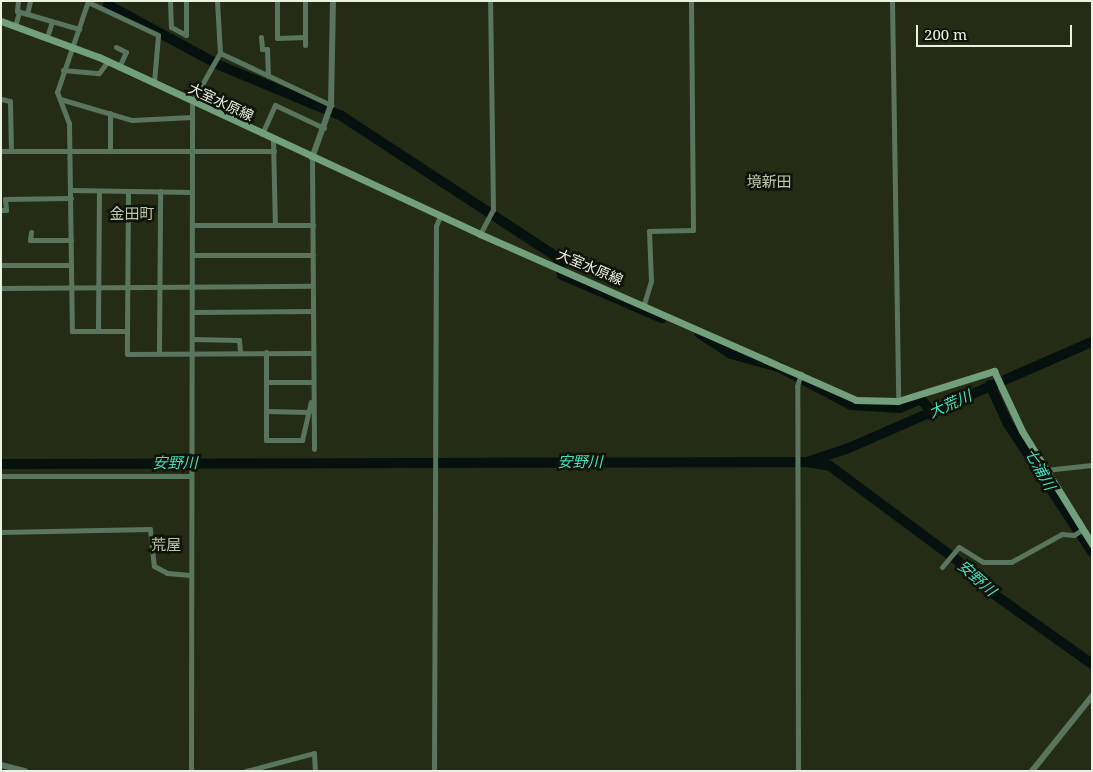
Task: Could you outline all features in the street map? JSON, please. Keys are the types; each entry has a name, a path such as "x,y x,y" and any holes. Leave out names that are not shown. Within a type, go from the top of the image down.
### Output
{"main road":[{"name":"大室水原線","path":"1,21 70,45 108,61 312,158 480,234 644,304 856,400 898,401 982,373 995,374 1046,470 1092,544"}],"street":[{"path":"14,26 19,12 18,1"},
{"path":"27,14 30,1"},
{"path":"170,1 171,27 186,35 186,1"},
{"path":"191,771 192,102 220,54 217,1"},
{"path":"277,1 277,38 305,37"},
{"path":"305,1 306,45"},
{"path":"314,450 312,158 331,105 333,1"},
{"path":"480,234 493,210 490,1"},
{"path":"644,304 651,281 649,231 693,230 691,1"},
{"path":"892,1 898,401"},
{"path":"127,331 72,331 70,123 57,92 70,45 79,29 88,2 158,35 154,84"},
{"path":"19,12 79,29"},
{"path":"47,37 52,22"},
{"path":"261,37 262,49 267,48 268,76"},
{"path":"116,47 126,52 120,67"},
{"path":"220,54 331,105"},
{"path":"63,70 99,73 108,61"},
{"path":"1,99 10,101 11,151"},
{"path":"60,100 132,120 192,117"},
{"path":"262,134 275,105 324,128"},
{"path":"110,113 110,151"},
{"path":"273,140 275,225"},
{"path":"1,151 274,151"},
{"path":"71,190 192,192"},
{"path":"98,331 99,191"},
{"path":"128,191 127,354 192,352 312,353"},
{"path":"159,353 160,191"},
{"path":"1,210 6,210 5,199 71,198"},
{"path":"434,771 436,226 440,216"},
{"path":"192,225 313,225"},
{"path":"31,232 30,240 71,240"},
{"path":"192,256 312,255"},
{"path":"1,265 71,264"},
{"path":"1,288 312,286"},
{"path":"192,312 312,311"},
{"path":"192,339 240,340 240,352"},
{"path":"266,352 266,440 302,440 313,395"},
{"path":"798,771 797,452 798,382 801,375"},
{"path":"266,382 313,382"},
{"path":"266,411 309,412"},
{"path":"1046,470 1092,465"},
{"path":"1,476 190,475"},
{"path":"1,532 150,529 154,566 167,574 190,575"},
{"path":"943,565 957,550 983,562 1011,562 1062,534 1074,536 1083,529"},
{"path":"1032,771 1092,696"},
{"path":"246,771 314,752 315,771"},
{"path":"1,765 25,771"}],"waterway":[{"path":"98,1 107,1"},
{"path":"108,5 219,65 340,115 557,257 562,275 662,318"},
{"path":"699,333 731,354 779,367 851,405 900,408 921,399 932,413"},
{"name":"大荒川","path":"807,462 849,448 1092,342"},
{"name":"七浦川","path":"990,385 1008,424 1092,552"},
{"name":"安野川","path":"1,464 806,462 830,466 958,561 977,582 1092,664"}],"district":[{"name":"境新田","path":"769,182"},
{"name":"金田町","path":"132,214"},
{"name":"荒屋","path":"166,545"}]}
